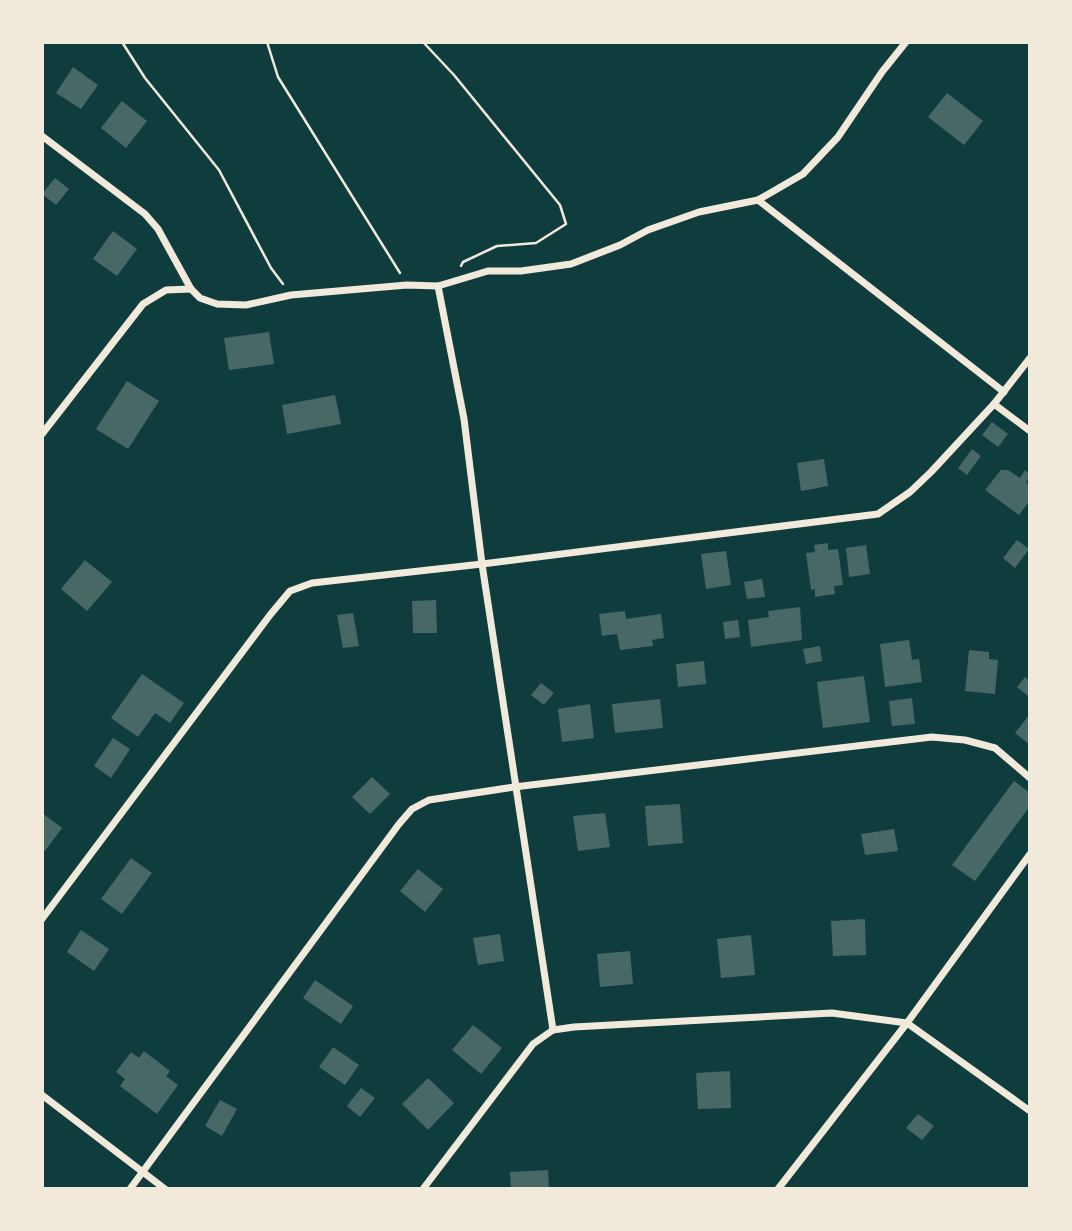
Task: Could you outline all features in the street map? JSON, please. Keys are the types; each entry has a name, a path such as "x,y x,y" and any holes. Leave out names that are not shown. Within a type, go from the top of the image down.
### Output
{"street":[{"path":"42,136 145,214 158,229 191,289 200,298 217,304 246,305 291,295 407,285 438,286 488,271 522,271 571,264 620,245 648,230 699,212 758,200 803,174 838,136 906,42"},
{"path":"758,200 1004,392"},
{"path":"438,286 464,419 514,787 553,1030"},
{"path":"42,435 143,304 166,290 191,289"},
{"path":"42,919 290,591 312,583 878,514 917,485 994,404 1030,358"},
{"path":"994,404 1030,431"},
{"path":"130,1189 399,824 412,809 429,800 514,787 932,737 965,740 995,748 1030,778"},
{"path":"778,1189 907,1023 1030,854"},
{"path":"423,1189 533,1044 553,1030 832,1013 907,1023 1030,1111"},
{"path":"42,1095 165,1189"}],"path":[{"path":"122,42 145,78 219,170 271,268 291,295"},
{"path":"267,42 278,77 407,285"},
{"path":"423,42 454,75 561,205 566,224 536,243 497,246 463,262 453,282"}],"building":[{"path":"73,67 98,85 81,109 56,93"},
{"path":"947,93 983,121 964,145 928,117"},
{"path":"122,101 147,121 126,148 101,128"},
{"path":"55,178 69,189 56,205 42,194"},
{"path":"113,231 137,249 117,276 93,259"},
{"path":"269,332 274,364 229,370 224,338"},
{"path":"127,381 159,401 128,449 96,429"},
{"path":"335,395 341,424 287,434 282,405"},
{"path":"992,422 1008,434 998,447 982,435"},
{"path":"972,449 981,456 967,475 958,468"},
{"path":"824,459 828,486 801,491 797,463"},
{"path":"1001,470 1008,470 1020,478 1025,470 1030,474 1026,483 1030,486 1030,500 1019,515 985,490"},
{"path":"1017,540 1029,549 1015,568 1003,558"},
{"path":"828,543 828,550 838,549 843,585 834,586 835,594 815,597 815,589 811,590 806,553 815,552 814,545"},
{"path":"866,545 870,574 849,577 846,548"},
{"path":"726,551 731,585 706,589 701,554"},
{"path":"85,560 112,582 87,611 61,589"},
{"path":"762,579 765,597 747,599 744,582"},
{"path":"436,600 437,633 413,633 412,601"},
{"path":"800,607 802,640 751,647 748,620 769,617 768,611"},
{"path":"625,611 626,619 661,614 664,638 652,640 653,646 620,650 617,634 602,636 599,614"},
{"path":"353,613 359,646 343,648 337,615"},
{"path":"738,620 740,637 725,639 723,622"},
{"path":"909,640 912,660 919,659 922,682 885,687 880,644"},
{"path":"820,646 822,661 806,664 803,649"},
{"path":"969,650 989,652 989,659 998,660 995,694 965,691"},
{"path":"704,661 706,684 678,687 676,664"},
{"path":"142,674 184,703 170,723 155,713 138,737 111,718"},
{"path":"864,676 870,722 823,728 817,682"},
{"path":"1025,677 1030,681 1028,696 1017,687"},
{"path":"541,683 554,693 544,705 531,695"},
{"path":"912,698 915,724 892,726 889,701"},
{"path":"660,699 663,728 615,733 612,704"},
{"path":"590,704 594,738 562,742 558,709"},
{"path":"1030,714 1030,745 1015,733"},
{"path":"113,738 130,749 111,778 94,766"},
{"path":"372,777 390,794 370,814 352,797"},
{"path":"1014,781 1030,793 1030,806 975,881 952,865"},
{"path":"680,804 683,843 648,846 645,806"},
{"path":"42,813 62,828 45,851 42,849"},
{"path":"605,813 610,847 578,851 573,816"},
{"path":"894,829 898,851 865,855 861,834"},
{"path":"131,858 152,873 122,914 101,899"},
{"path":"418,869 443,889 425,912 400,891"},
{"path":"865,919 866,955 833,956 831,921"},
{"path":"81,930 109,949 94,971 67,952"},
{"path":"500,934 504,961 478,965 473,938"},
{"path":"751,935 755,975 721,978 717,939"},
{"path":"630,951 633,984 600,987 597,954"},
{"path":"315,980 353,1006 341,1024 303,998"},
{"path":"473,1025 502,1048 481,1074 452,1050"},
{"path":"333,1047 359,1065 345,1085 319,1067"},
{"path":"144,1051 170,1071 166,1076 178,1085 157,1114 120,1086 125,1079 116,1072 131,1052 139,1058"},
{"path":"730,1071 731,1108 698,1109 696,1073"},
{"path":"428,1078 454,1103 428,1130 402,1104"},
{"path":"361,1088 375,1098 360,1117 347,1106"},
{"path":"220,1100 237,1109 222,1136 205,1126"},
{"path":"918,1114 934,1126 922,1140 906,1128"},
{"path":"548,1170 549,1189 511,1189 510,1172"}]}
